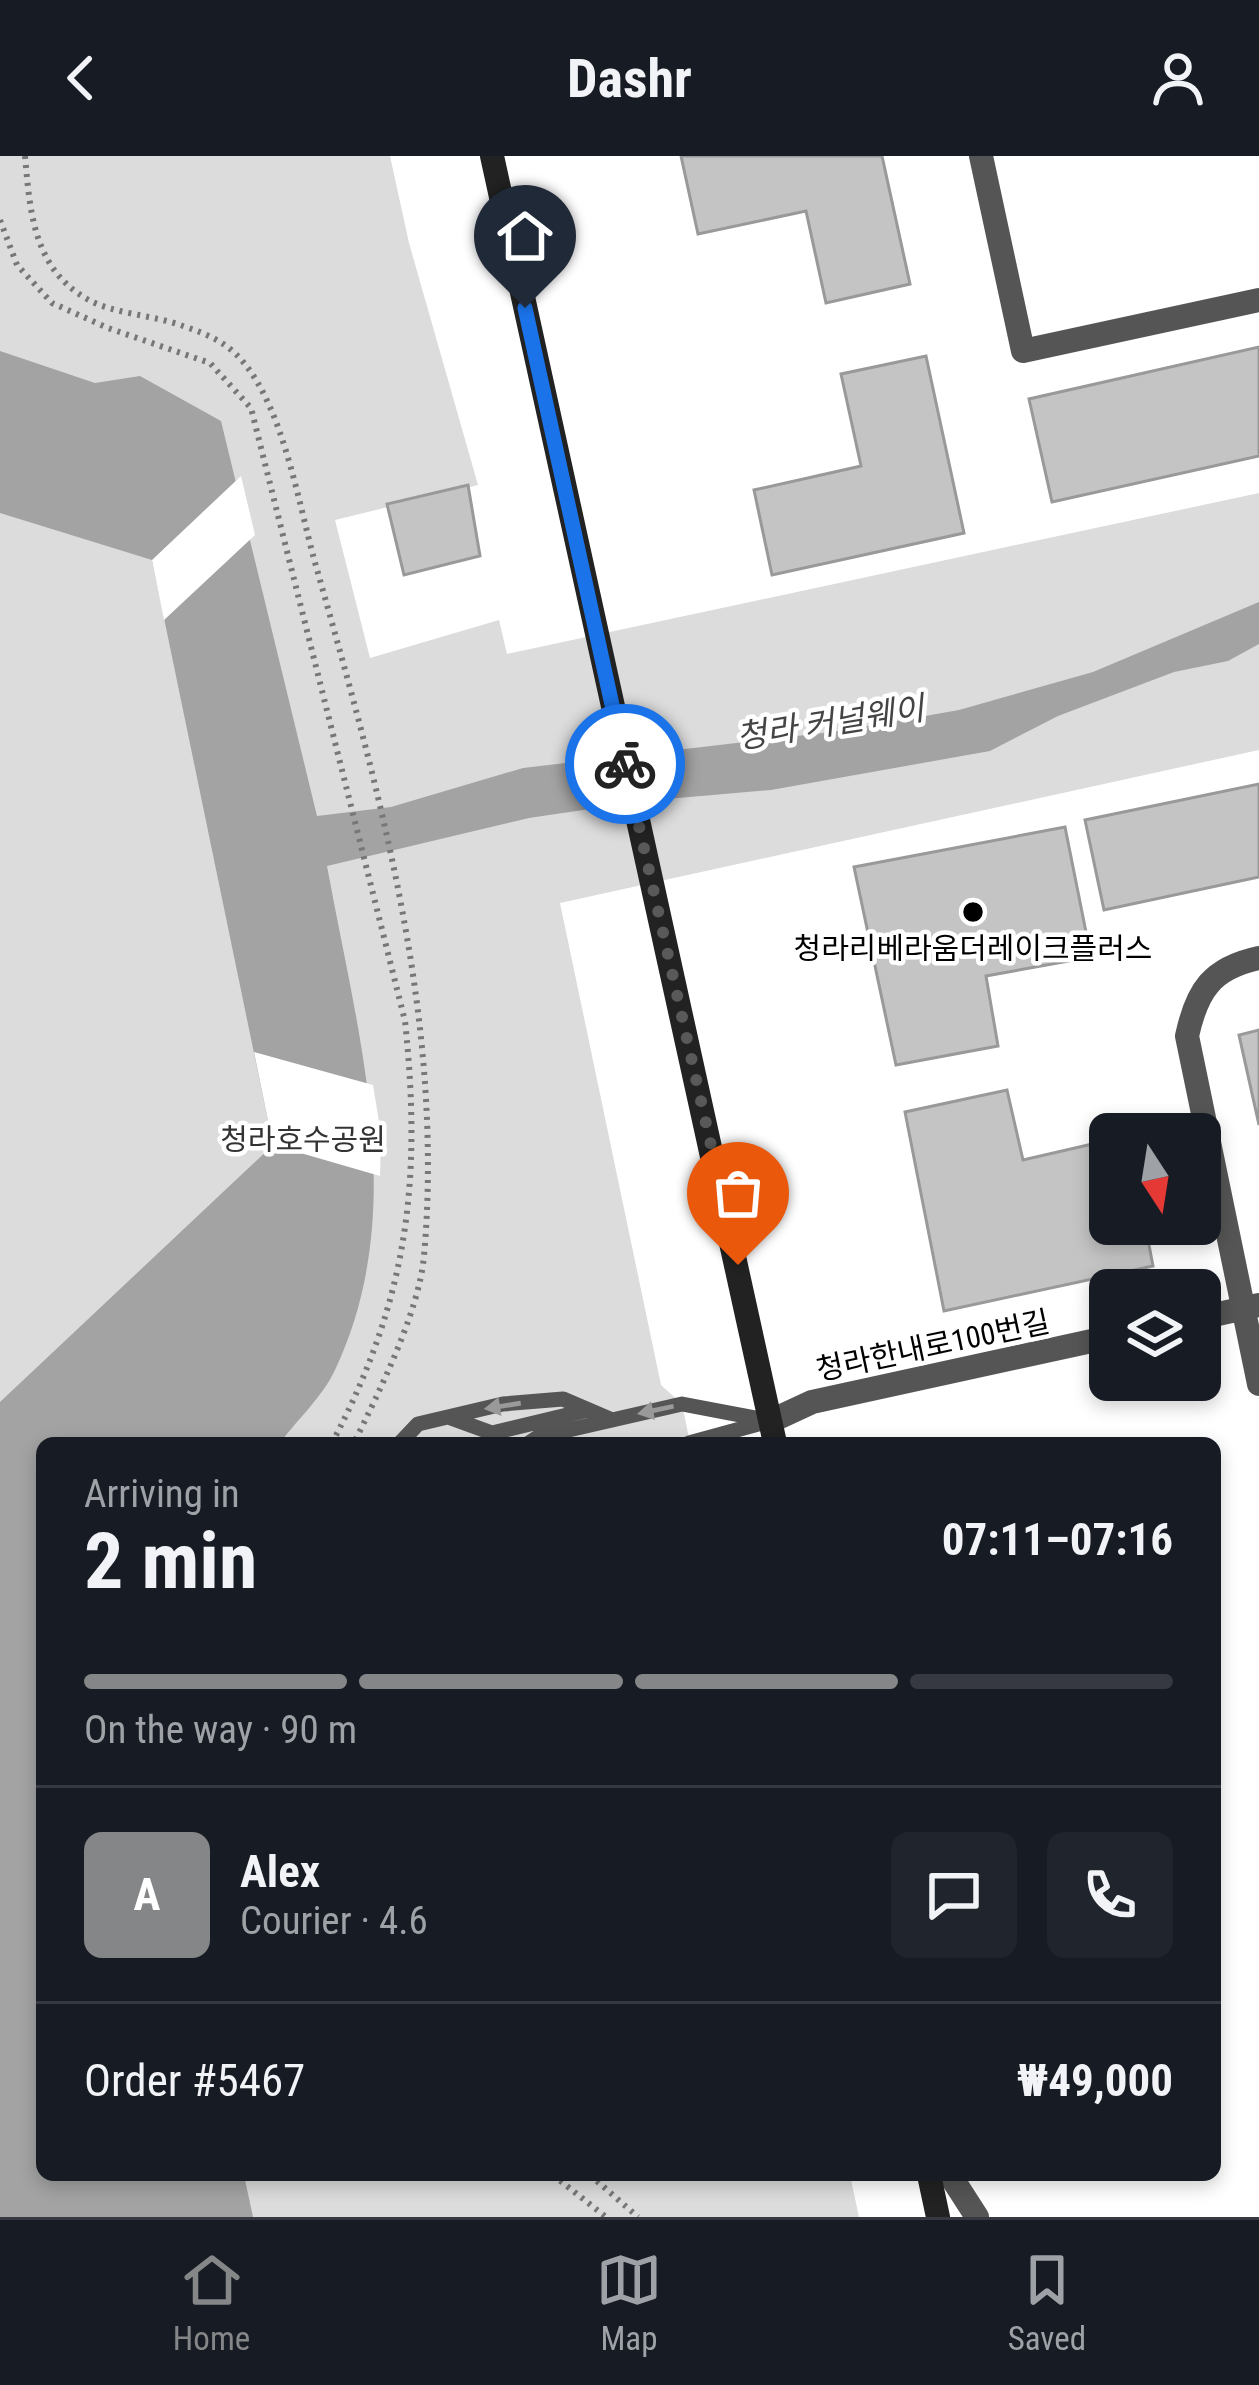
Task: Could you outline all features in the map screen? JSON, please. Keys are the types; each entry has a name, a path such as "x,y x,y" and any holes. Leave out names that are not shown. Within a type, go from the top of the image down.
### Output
{"main road":[{"path":"492,156 773,1432"},
{"path":"930,2181 938,2217"}],"street":[{"path":"981,156 1023,351 1259,300"},
{"path":"1259,958 1229,964 1203,990 1187,1036 1251,1307 1259,1384"},
{"path":"1221,1313 1251,1307"},
{"name":"청라한내로100번길","path":"773,1432 812,1402 1089,1342"},
{"path":"954,2181 977,2217"}],"lane":[{"path":"406,1437 418,1424 503,1404 563,1399 612,1420"},
{"path":"537,1437 682,1404 773,1432"},
{"path":"448,1417 492,1433 589,1410"},
{"path":"735,1437 773,1432"}],"path":[{"path":"26,156 34,234 46,262 88,300 158,316 216,338 244,363 261,392 282,444 377,799 417,995 428,1090 425,1240 424,1263 387,1377 358,1437"},
{"path":"0,220 17,265 52,303 210,363 250,408 405,1021 414,1108 412,1196 392,1300 363,1385 335,1437"},
{"path":"561,2181 606,2217"},
{"path":"597,2181 638,2217"}],"green space":[{"name":"청라호수공원","path":"0,156 390,156 409,243 478,485 335,520 370,658 499,620 507,654 1259,493 1259,750 560,903 661,1385 682,1404 689,1437 36,1437 36,2181 851,2181 859,2217 0,2217"}],"shaded area":[{"path":"0,351 95,383 140,376 221,421 317,816 391,807 523,768 840,731 959,710 1093,672 1259,602 1259,644 1228,661 1174,672 1058,716 990,751 771,790 644,801 529,818 327,866 363,1056 374,1184 370,1247 358,1309 335,1370 285,1437 36,1437 36,2181 245,2181 253,2217 0,2217 0,1402 273,1145 152,560 0,513"}],"pier":[{"path":"241,476 255,535 164,620 152,560"},
{"path":"254,1052 373,1085 381,1134 380,1176 273,1145"}],"building":[{"path":"681,156 882,156 910,284 826,303 806,211 698,234"},
{"path":"1259,347 1259,456 1052,502 1029,399"},
{"path":"926,356 964,533 772,575 754,490 861,466 841,374"},
{"path":"468,485 480,556 404,575 387,504"},
{"path":"1259,784 1259,877 1104,910 1085,820"},
{"name":"청라리베라움더레이크플러스","path":"1065,827 1091,957 986,976 998,1046 896,1065 854,867"},
{"path":"1259,1030 1259,1125 1239,1035"},
{"path":"1007,1090 1023,1160 1089,1145 1089,1245 1149,1245 1153,1266 1089,1269 1089,1280 944,1311 905,1112"}],"way so far":[{"path":"625,764 738,1265"}],"place":[{"name":"청라리베라움더레이크플러스","path":"973,912"}],"route":[{"path":"525,308 625,764"}],"water label":[{"name":"청라 커널웨이","path":"830,722"}]}
